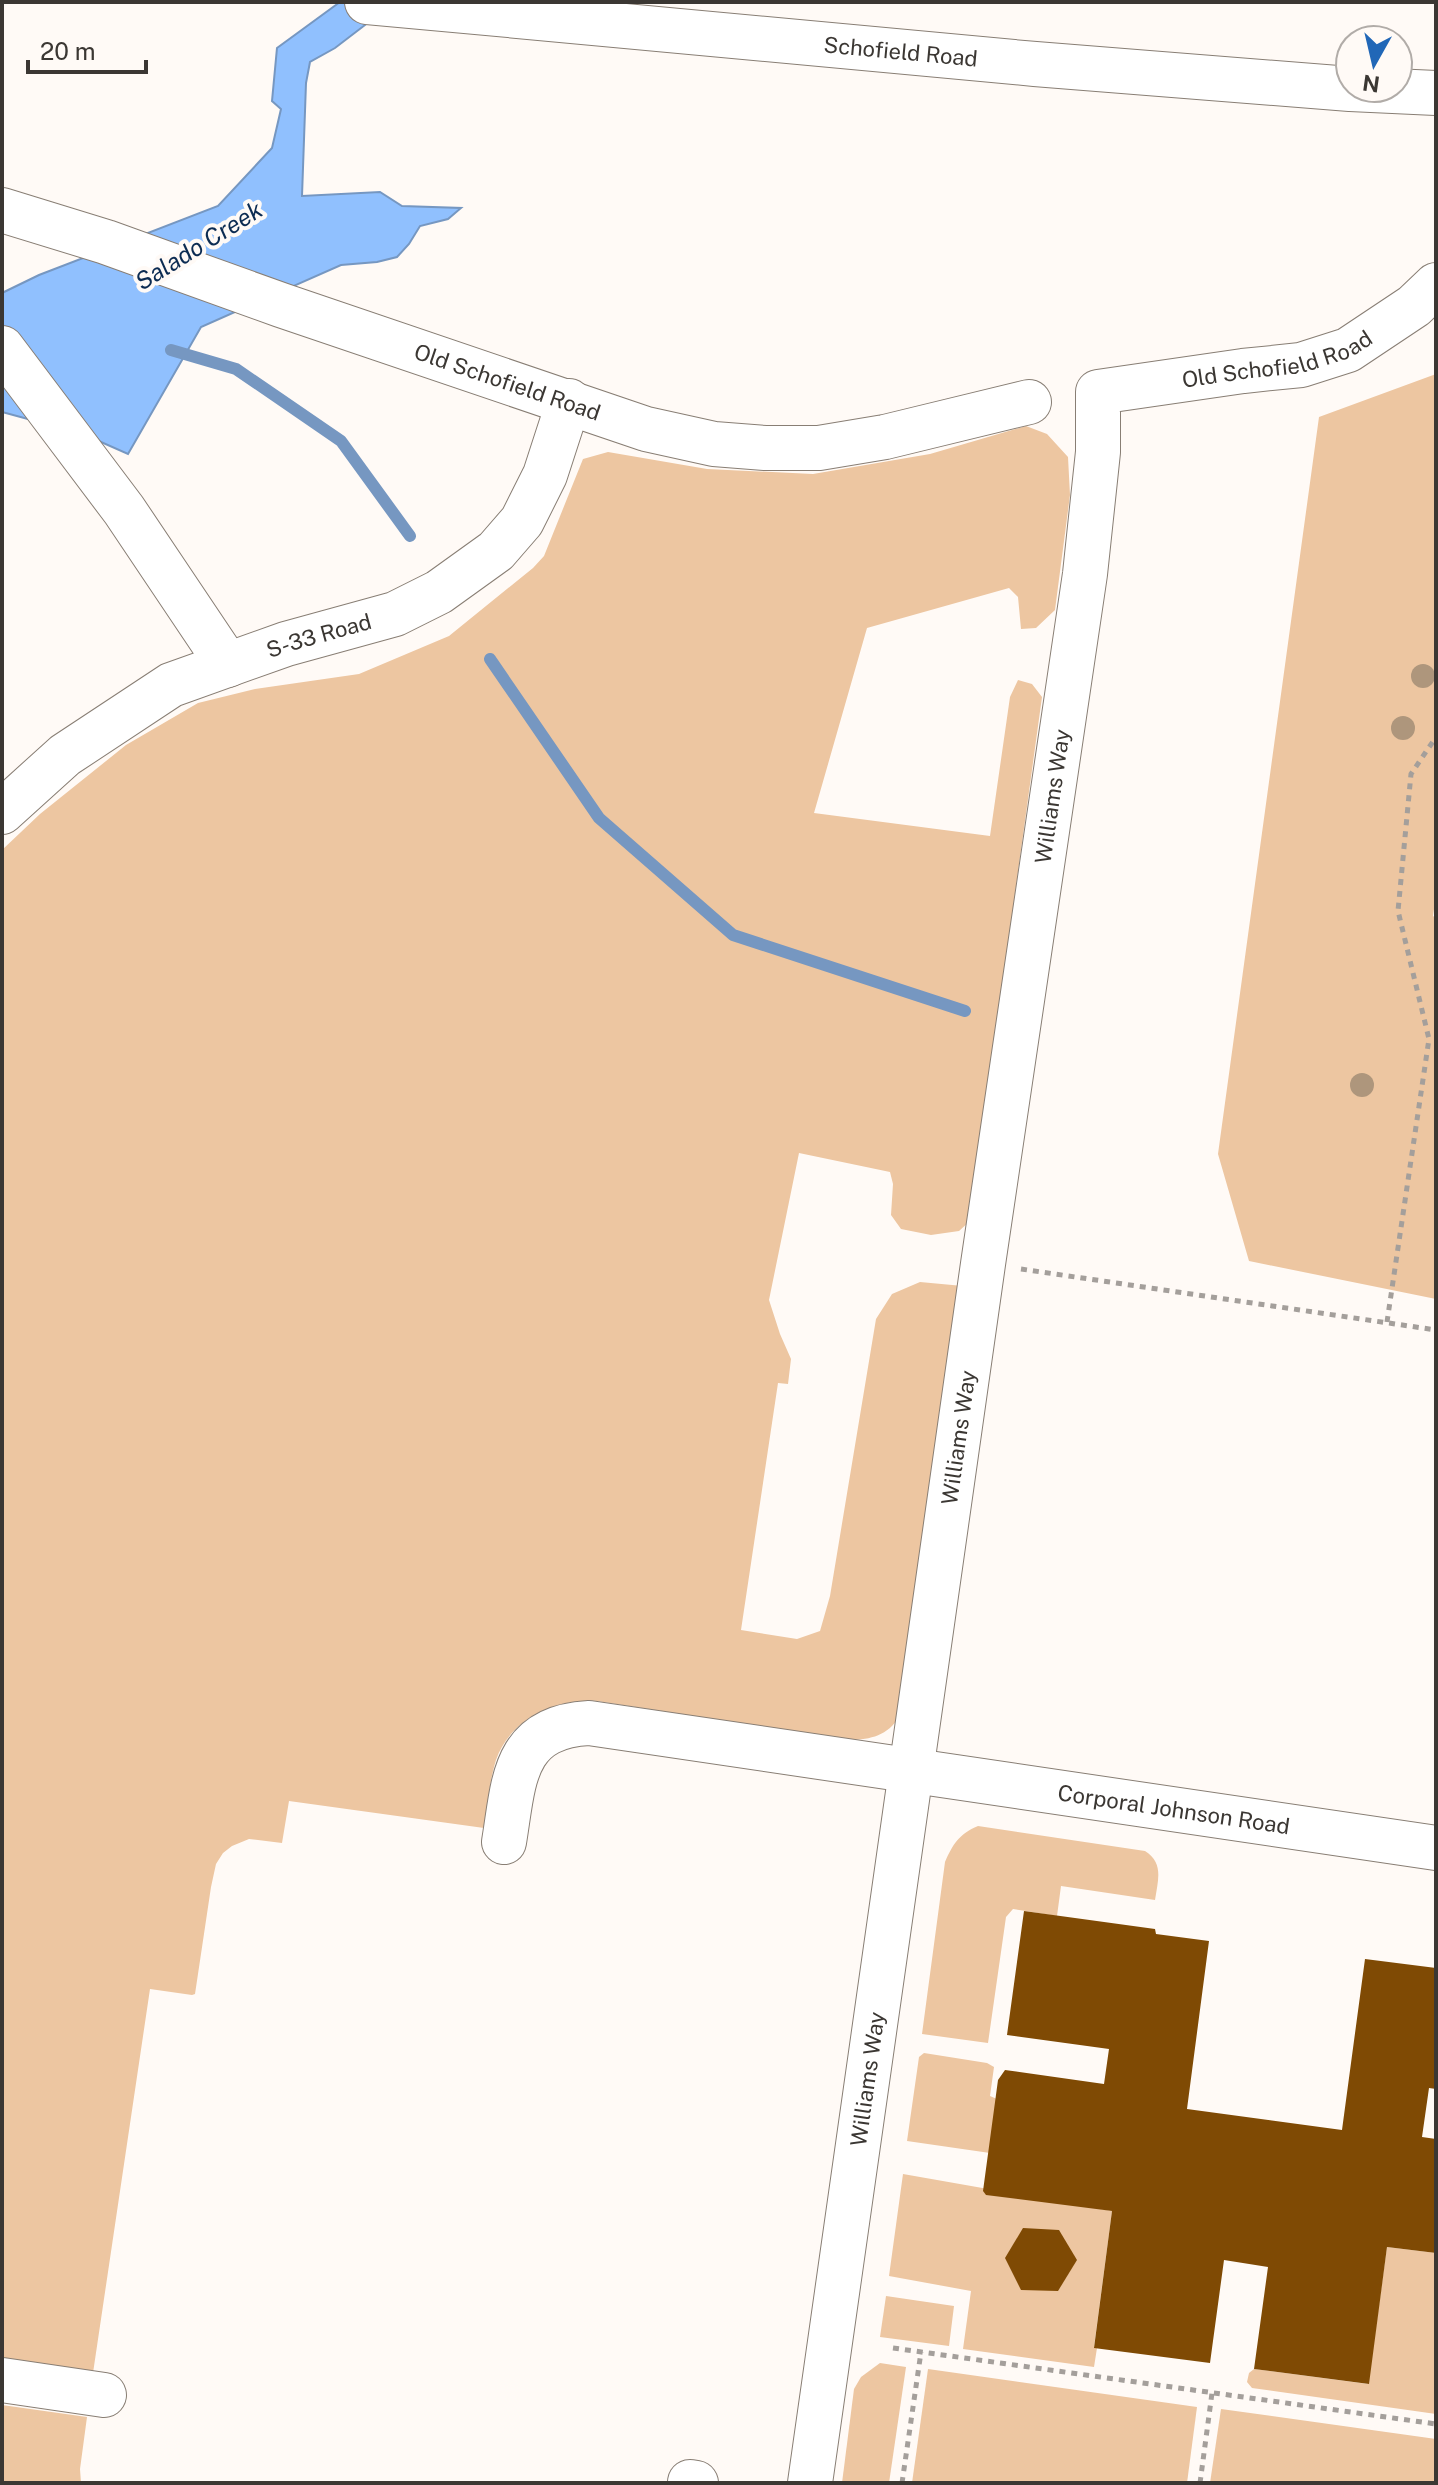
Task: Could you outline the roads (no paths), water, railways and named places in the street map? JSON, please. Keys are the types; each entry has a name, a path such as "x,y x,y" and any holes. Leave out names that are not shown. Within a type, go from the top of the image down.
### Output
{"street":[{"name":"Schofield Road","path":"367,2 1035,64 1436,93"},
{"name":"Old Schofield Road","path":"2,210 106,242 646,429 714,444 819,448 885,437 1029,402"},
{"name":"Old Schofield Road","path":"1098,392 1301,365 1348,350 1414,306 1436,285"},
{"path":"2,348 124,510 228,665"},
{"name":"Williams Way","path":"810,2483 983,1264 1085,574 1098,452 1098,392"},
{"name":"S-33 Road","path":"2,812 65,755 171,685 286,644 395,614 439,592 496,551 522,521 545,475 569,401"},
{"name":"Corporal Johnson Road","path":"504,1842 520,1765 528,1749 553,1729 568,1724 589,1723 1436,1848"},
{"path":"2,2380 104,2395"},
{"path":"690,2482 696,2483"}],"water":[{"name":"Salado Creek","path":"340,2 395,2 335,48 310,62 306,83 302,196 380,192 402,206 461,208 448,219 420,226 397,257 341,265 201,327 128,454 83,434 2,412 2,293 39,275 218,206 272,148 281,109 272,101 277,48"}],"waterway":[{"path":"171,350 236,369 341,441 410,536"},
{"path":"490,659 599,818 733,935 965,1011"}]}
